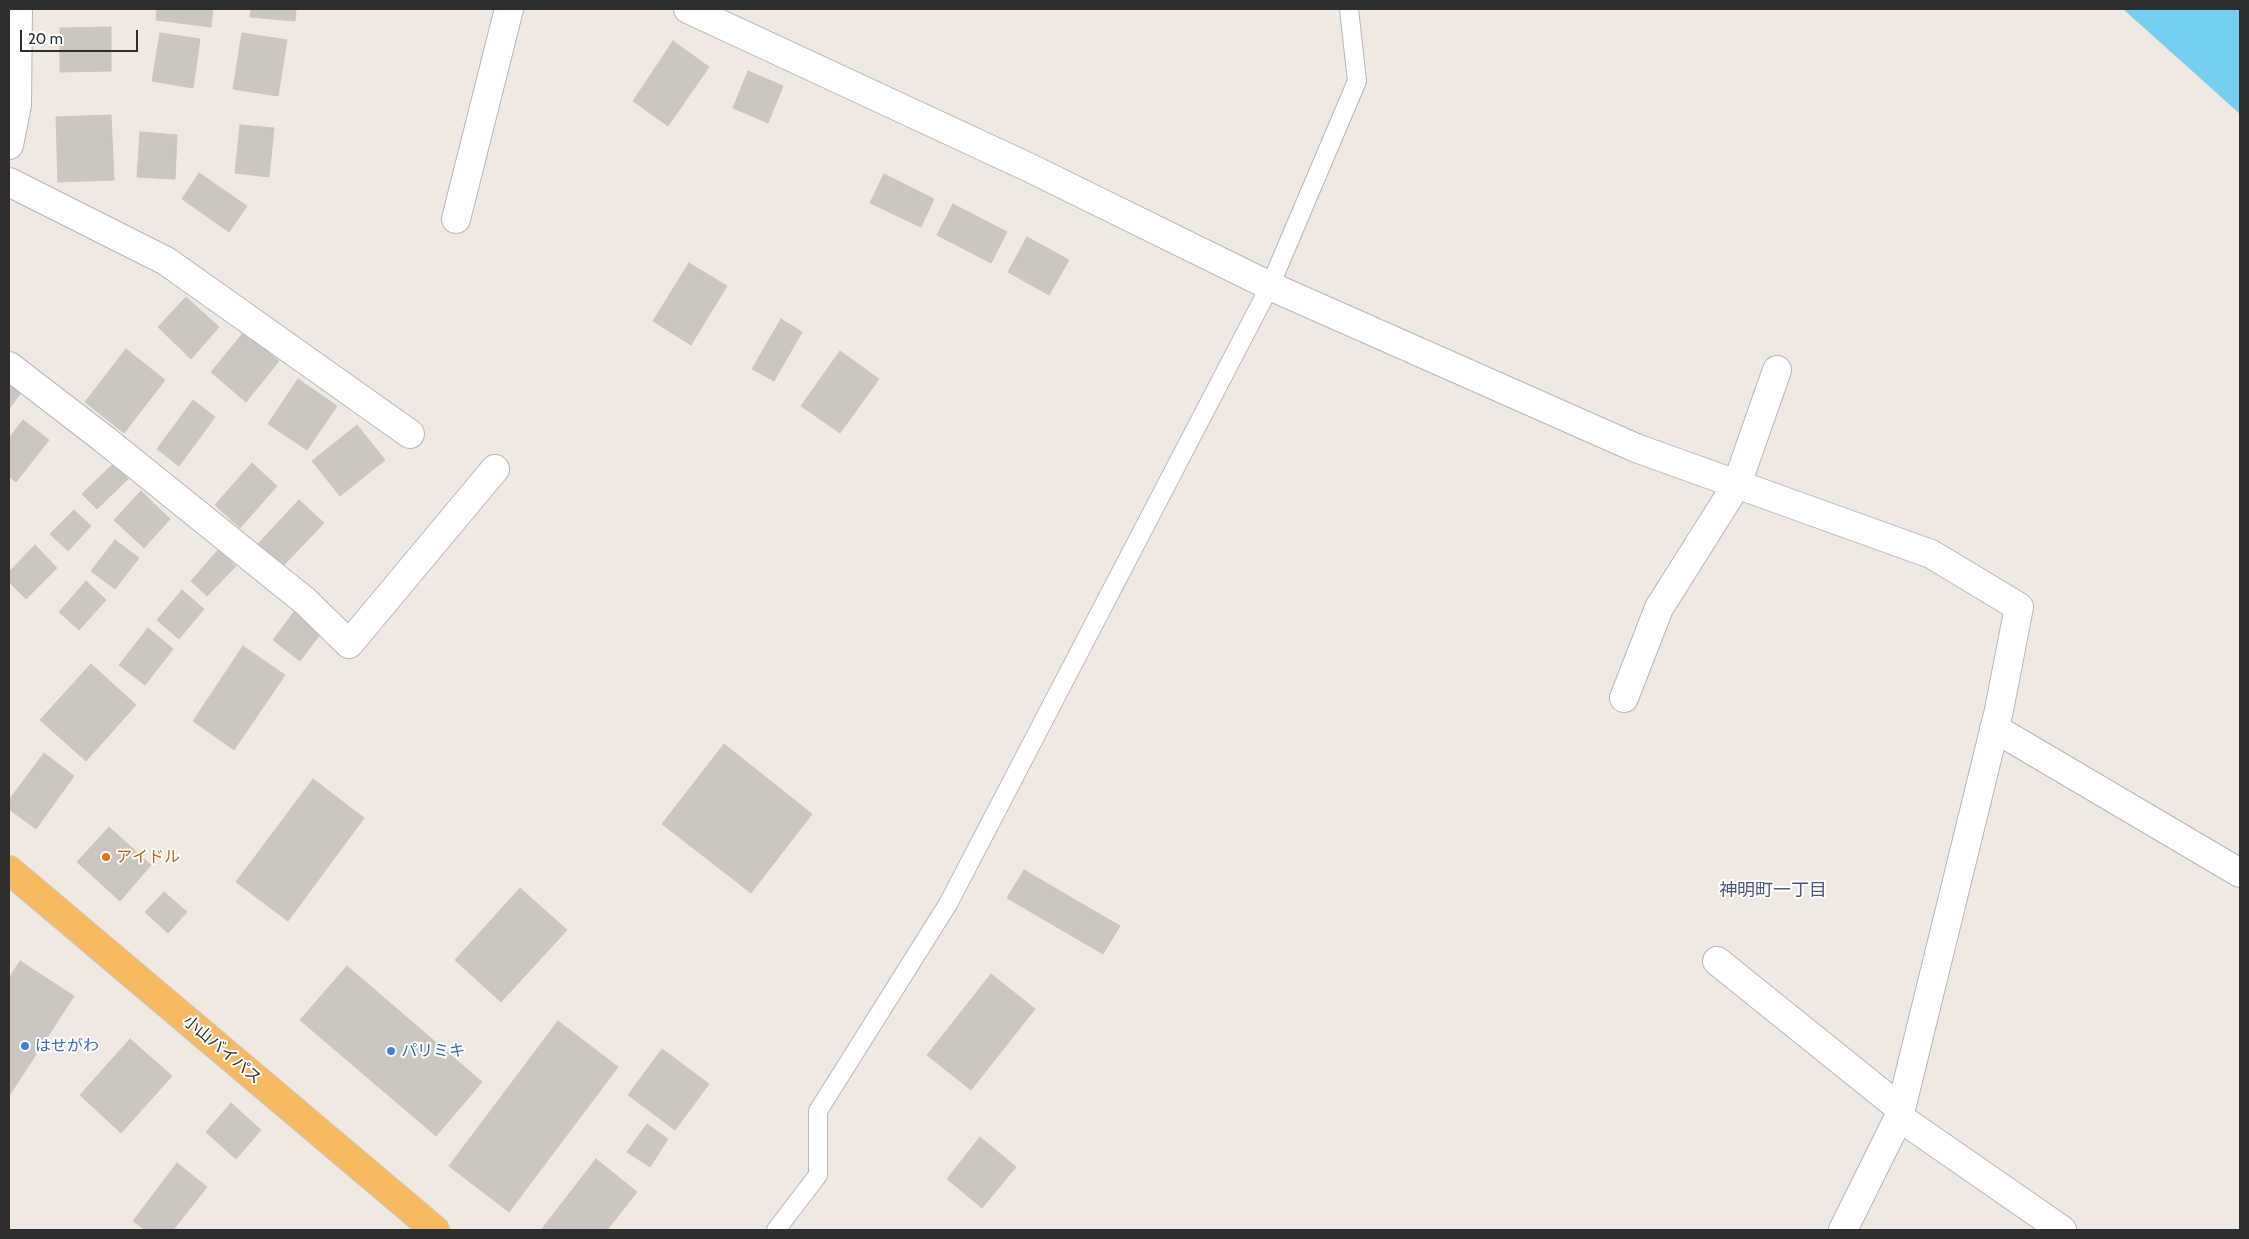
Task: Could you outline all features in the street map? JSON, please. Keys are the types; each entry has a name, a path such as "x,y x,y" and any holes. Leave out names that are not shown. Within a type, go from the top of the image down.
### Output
{"highway":[{"name":"小山バイパス","path":"9,870 435,1230"}],"street":[{"path":"9,145 17,105 18,9"},
{"path":"456,219 509,9"},
{"path":"688,9 1030,168 1270,286 1636,448 1931,554 2019,608 1994,728 1900,1113 1843,1230"},
{"path":"9,182 166,261 410,434"},
{"path":"9,366 104,439 305,601 349,644 495,468"},
{"path":"1624,698 1659,608 1737,484 1777,370"},
{"path":"1994,728 2240,873"},
{"path":"1717,961 1900,1113 2062,1230"}],"lane":[{"path":"776,1230 818,1175 818,1111 948,904 1270,286 1357,81 1350,9"}],"water":[{"path":"2123,9 2240,9 2240,114"}],"building":[{"path":"157,9 213,9 211,27 156,20"},
{"path":"251,9 296,9 295,21 250,17"},
{"path":"111,27 111,71 60,72 60,28"},
{"path":"160,33 200,39 193,88 152,81"},
{"path":"242,33 287,40 278,96 233,89"},
{"path":"673,41 709,67 668,126 633,101"},
{"path":"748,71 783,86 768,123 733,108"},
{"path":"111,115 114,180 58,182 56,117"},
{"path":"240,125 274,128 269,177 235,173"},
{"path":"140,132 177,135 175,179 137,177"},
{"path":"199,173 247,206 229,232 182,199"},
{"path":"884,174 934,199 921,227 870,203"},
{"path":"953,204 1007,232 991,263 937,235"},
{"path":"1027,237 1069,260 1049,295 1008,272"},
{"path":"689,263 727,286 691,345 653,321"},
{"path":"186,297 219,327 191,359 158,327"},
{"path":"781,319 802,332 774,381 752,369"},
{"path":"244,332 279,361 246,402 211,372"},
{"path":"126,349 165,380 124,433 85,402"},
{"path":"840,351 879,379 840,433 801,406"},
{"path":"298,379 337,406 307,450 268,424"},
{"path":"9,385 20,394 9,409"},
{"path":"193,400 215,417 179,466 157,449"},
{"path":"23,420 49,440 16,482 9,476 9,438"},
{"path":"357,425 385,460 340,496 312,461"},
{"path":"252,463 277,486 240,528 215,505"},
{"path":"113,464 128,479 97,509 82,494"},
{"path":"141,491 170,519 144,548 114,520"},
{"path":"299,500 324,523 280,569 256,546"},
{"path":"74,510 91,526 68,551 50,534"},
{"path":"115,540 139,558 115,589 91,571"},
{"path":"35,545 57,568 26,599 9,582 9,572"},
{"path":"218,550 236,566 207,596 191,581"},
{"path":"86,581 106,600 79,630 59,612"},
{"path":"182,590 204,609 179,639 157,620"},
{"path":"294,612 321,633 300,661 273,640"},
{"path":"148,628 173,649 145,685 119,665"},
{"path":"243,646 285,675 234,750 193,721"},
{"path":"91,664 136,705 86,761 40,720"},
{"path":"724,744 812,814 751,893 662,824"},
{"path":"44,753 74,776 36,829 9,809 9,800"},
{"path":"313,779 364,818 288,921 236,882"},
{"path":"109,827 151,865 120,901 77,862"},
{"path":"1024,870 1120,926 1103,954 1007,898"},
{"path":"520,888 567,930 501,1002 455,960"},
{"path":"164,892 187,912 168,933 145,912"},
{"name":"はせがわ","path":"20,961 74,996 9,1096 9,978"},
{"name":"パリミキ","path":"347,966 482,1082 436,1136 300,1020"},
{"path":"991,974 1035,1009 971,1090 927,1055"},
{"path":"558,1021 618,1067 509,1212 449,1166"},
{"path":"130,1039 172,1076 121,1133 80,1095"},
{"path":"662,1049 709,1084 675,1130 628,1095"},
{"path":"231,1103 261,1130 236,1159 206,1132"},
{"path":"647,1124 668,1139 650,1167 627,1152"},
{"path":"980,1137 1016,1167 982,1208 947,1179"},
{"path":"596,1159 637,1192 607,1230 541,1230"},
{"path":"177,1163 207,1187 173,1230 145,1230 133,1221"}],"place":[{"name":"アイドル","path":"106,857"},
{"name":"はせがわ","path":"25,1046"},
{"name":"パリミキ","path":"391,1051"}],"district":[{"name":"神明町一丁目","path":"1773,891"}]}
